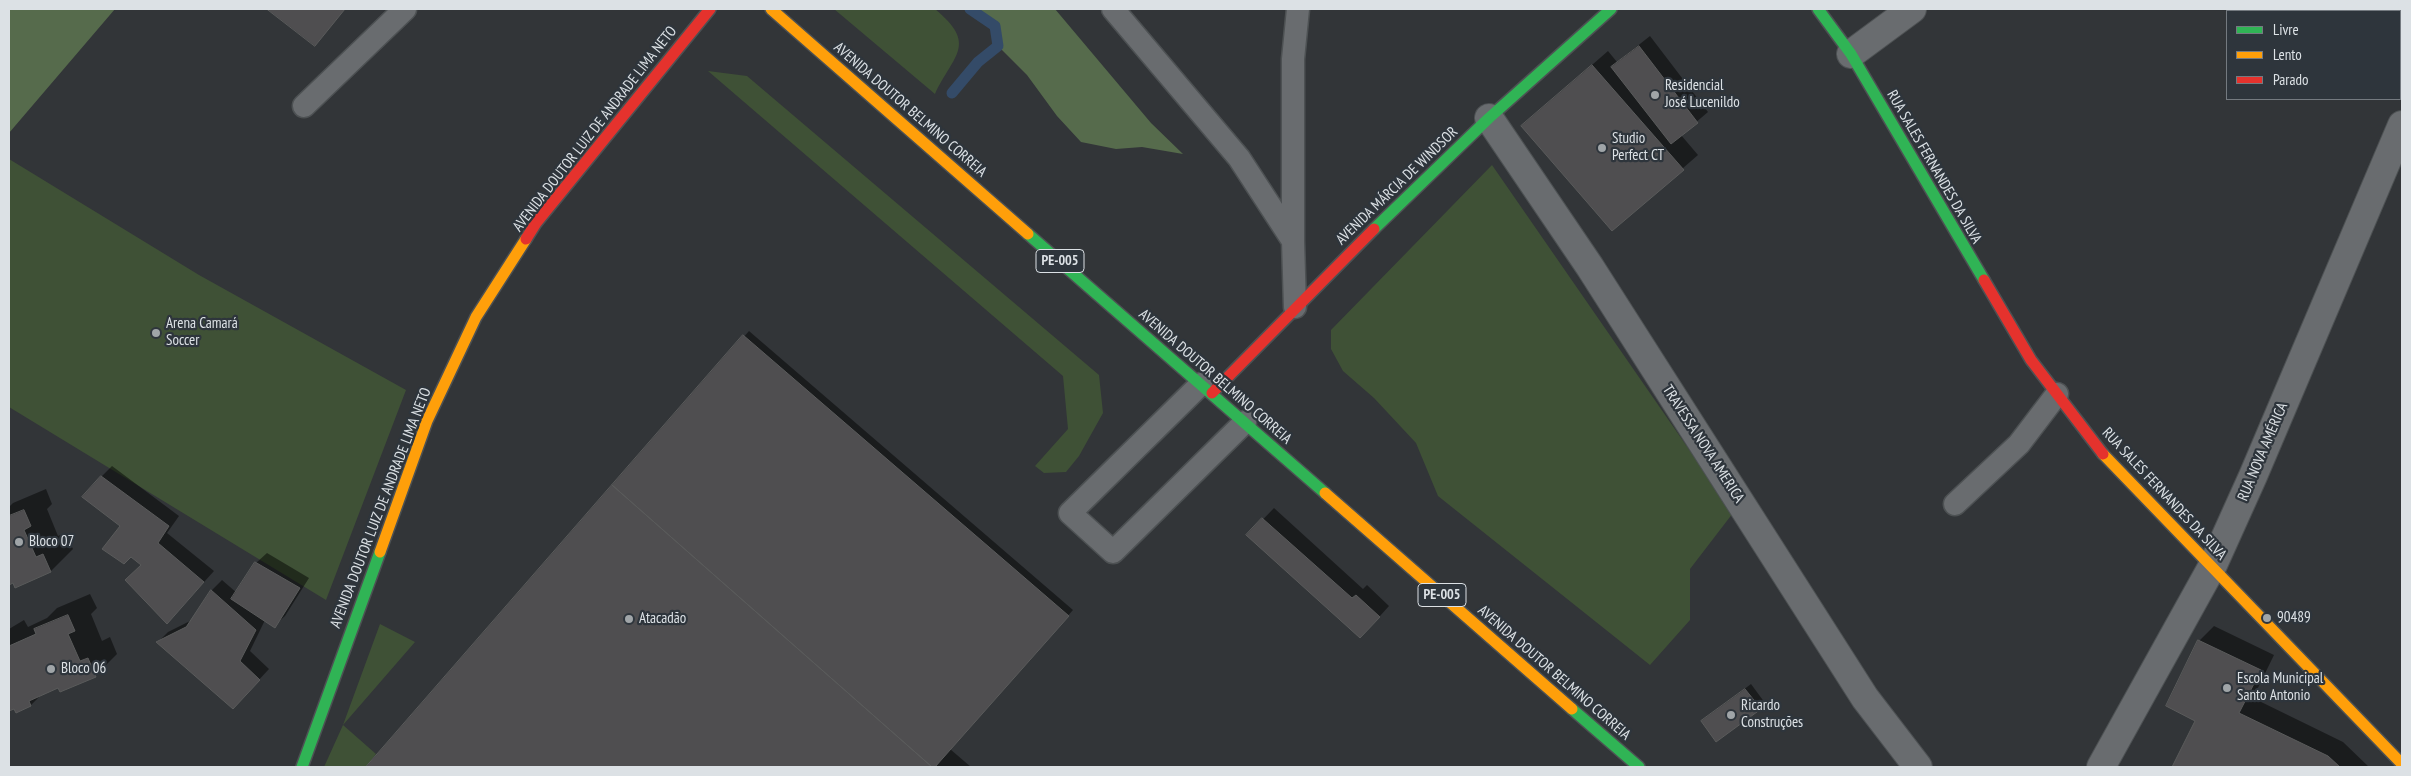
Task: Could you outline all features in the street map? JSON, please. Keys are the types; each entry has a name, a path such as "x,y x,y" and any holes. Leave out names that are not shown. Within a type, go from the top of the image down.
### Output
{"street":[{"name":"AVENIDA DOUTOR LUIZ DE ANDRADE LIMA NETO","path":"302,767 427,421 476,317 536,223 710,9"},
{"name":"AVENIDA DOUTOR BELMINO CORREIA","path":"771,9 1640,767"},
{"name":"AVENIDA MÁRCIA DE WINDSOR","path":"1206,389 1295,307 1489,118 1611,9"},
{"name":"RUA SALES FERNANDES DA SILVA","path":"1818,9 1851,54 2031,360 2103,455 2402,764"},
{"path":"1851,54 1912,9"},
{"name":"TRAVESSA NOVA AMERICA","path":"1489,118 1590,267 1865,698 1918,767"},
{"name":"RUA NOVA AMÉRICA","path":"2101,767 2212,568 2402,125"}],"lane":[{"path":"304,106 404,9"},
{"path":"1113,9 1239,158 1293,241"},
{"path":"1295,307 1292,59 1298,9"},
{"path":"1206,389 1070,513 1113,552 1245,422"},
{"path":"1954,504 2019,444 2057,394"}],"green space":[{"path":"9,9 115,9 9,133"},
{"path":"834,9 935,9 948,21 956,32 959,41 955,59 935,94"},
{"path":"970,9 1055,9 1151,123 1183,154 1142,147 1116,149 1081,142 1057,116 1027,75 998,46 994,26"},
{"path":"708,71 747,76 1099,375 1103,413 1079,456 1066,472 1044,473 1035,466 1068,429 1063,376"},
{"name":"Arena Camará Soccer","path":"9,159 199,275 406,390 326,600 9,407"},
{"path":"1492,165 1733,513 1690,569 1690,620 1650,665 1438,496 1416,443 1374,398 1343,371 1331,349 1331,330"},
{"path":"380,624 415,642 343,725"},
{"path":"343,725 376,754 366,767 324,767"}],"building":[{"path":"267,9 345,9 315,46"},
{"name":"Residencial José Lucenildo","path":"1639,46 1698,123 1671,144 1611,67"},
{"name":"Studio Perfect CT","path":"1592,65 1684,170 1612,231 1521,126"},
{"path":"743,335 1069,616 935,767 932,767 612,485"},
{"path":"101,476 169,526 158,543 204,582 167,624 125,580 141,565 131,557 124,564 102,549 120,526 82,497"},
{"name":"Atacadão","path":"612,485 932,767 366,767"},
{"name":"Bloco 07","path":"24,510 31,526 24,530 36,557 43,554 51,572 15,588 13,583 9,585 9,516"},
{"path":"1262,518 1352,598 1356,595 1380,617 1360,638 1246,535"},
{"path":"255,562 300,588 275,628 231,599"},
{"path":"211,590 256,630 240,661 260,680 233,709 156,642 186,627"},
{"name":"Bloco 06","path":"68,615 75,631 68,634 80,661 88,658 96,677 60,692 58,688 29,701 31,706 16,713 14,709 9,711 9,646 36,634 34,629"},
{"path":"2198,640 2261,670 2239,713 2328,756 2340,767 2172,767 2195,721 2166,706"},
{"name":"Ricardo Construções","path":"1745,689 1761,709 1716,742 1701,721"}],"waterway":[{"path":"952,93 978,62 998,46 995,26 970,9"}],"traffic: fast":[{"path":"1374,229 1489,118 1611,9"},
{"path":"1818,9 1851,54 1984,280"},
{"path":"1028,234 1325,493"},
{"path":"302,767 380,552"},
{"path":"1572,709 1639,767"}],"traffic: slow":[{"path":"771,9 1028,234"},
{"path":"380,552 427,421 476,317 526,239"},
{"path":"2103,454 2402,764"},
{"path":"1325,493 1572,709"}],"traffic: jam":[{"path":"526,239 536,223 710,9"},
{"path":"1212,393 1374,229"},
{"path":"1984,280 2031,360 2103,454"}],"place":[{"name":"Residencial José Lucenildo","path":"1655,95"},
{"name":"Studio Perfect CT","path":"1602,148"},
{"name":"Arena Camará Soccer","path":"156,333"},
{"name":"Bloco 07","path":"19,542"},
{"name":"90489","path":"2267,618"},
{"name":"Atacadão","path":"629,619"},
{"name":"Bloco 06","path":"51,669"},
{"name":"Escola Municipal Santo Antonio","path":"2227,688"},
{"name":"Ricardo Construções","path":"1731,715"}]}
